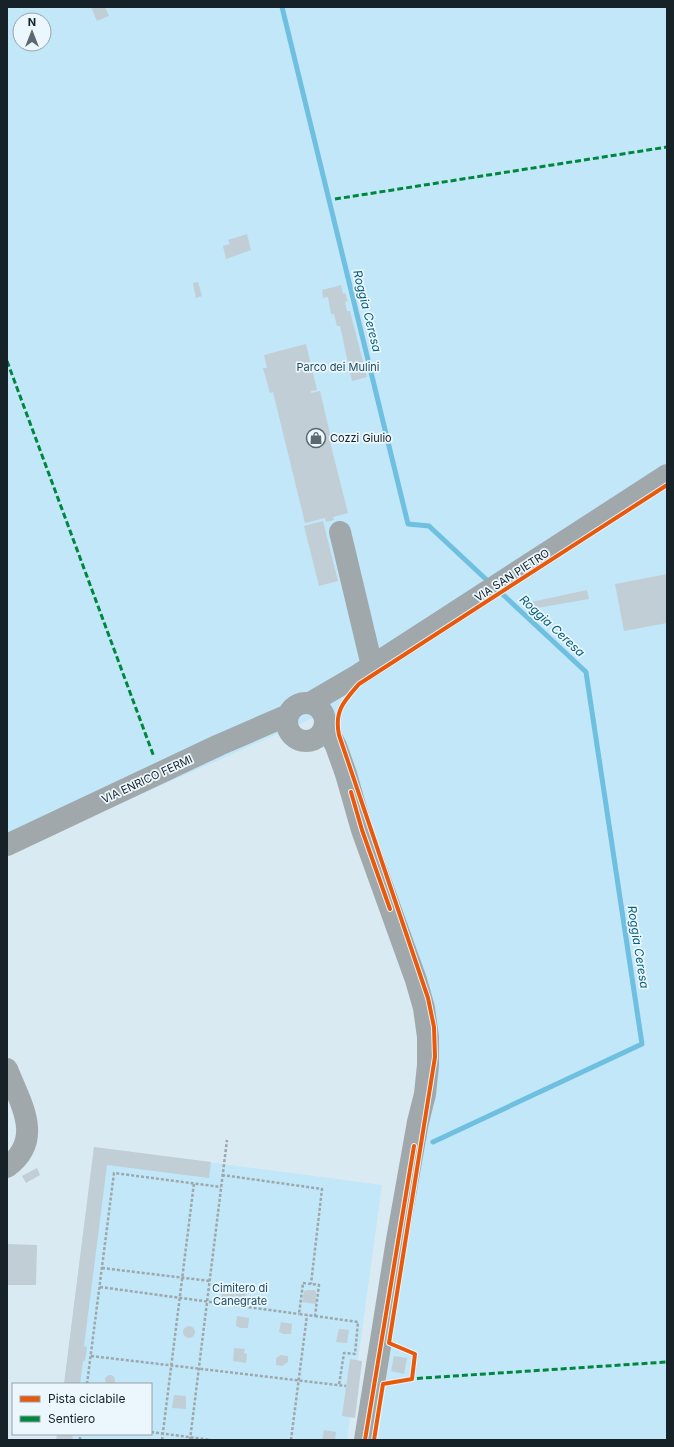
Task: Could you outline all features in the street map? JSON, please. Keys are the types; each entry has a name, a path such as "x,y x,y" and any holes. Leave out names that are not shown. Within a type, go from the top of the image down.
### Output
{"street":[{"name":"VIA SAN PIETRO","path":"320,714 333,706 365,671 667,475"},
{"path":"340,532 365,671"},
{"path":"362,830 335,768 328,758 301,740 287,728 288,715 294,706 299,704 320,714 336,746 344,767 362,830 420,994 426,1022 429,1051 425,1094 418,1122 398,1232 365,1440"},
{"path":"219,745 247,738 301,740 319,737 320,714"},
{"name":"VIA ENRICO FERMI","path":"7,845 219,745 288,715"},
{"path":"7,1069 26,1116 28,1134 23,1152 18,1159 7,1167"}],"path":[{"path":"190,1439 226,1140"},
{"path":"87,1383 114,1173 221,1187"},
{"path":"222,1175 322,1189 311,1284"},
{"path":"162,1440 194,1183"},
{"path":"102,1268 210,1281"},
{"path":"299,1314 303,1283 319,1285 315,1316"},
{"path":"100,1287 358,1322 355,1354 344,1353 339,1385"},
{"path":"290,1440 307,1315"},
{"path":"91,1356 346,1386"},
{"path":"152,1432 190,1439 211,1440"}],"green space":[{"name":"Parco dei Mulini","path":"7,7 667,7 667,1440 378,1440 421,1138 437,1077 329,711 9,853 7,849"},
{"name":"Cimitero di Canegrate","path":"94,1147 382,1185 347,1440 57,1440 57,1435 152,1435 152,1383 64,1383"}],"building":[{"path":"91,7 105,7 109,16 97,21"},
{"path":"247,234 251,250 226,259 223,246 230,244 228,240"},
{"path":"198,282 202,296 196,298 193,283"},
{"path":"341,285 343,294 345,293 348,301 345,302 347,311 350,311 367,377 352,381 340,326 337,326 334,314 331,314 328,297 323,298 322,290"},
{"path":"306,344 317,390 311,391 311,393 320,391 331,438 329,438 348,513 333,517 334,520 326,522 325,518 305,523 273,392 270,393 263,368 267,368 264,355"},
{"path":"323,521 338,581 319,586 304,526"},
{"path":"667,574 667,623 624,631 615,584"},
{"path":"587,590 589,599 537,608 531,602"},
{"path":"94,1147 211,1162 209,1178 107,1165 84,1346 87,1347 85,1361 83,1361 80,1383 64,1383"},
{"path":"37,1168 40,1175 26,1183 22,1176"},
{"path":"7,1244 37,1245 36,1285 7,1285"},
{"path":"224,1285 235,1287 234,1299 221,1298"},
{"path":"236,1287 247,1289 245,1300 235,1298"},
{"path":"314,1290 316,1292 316,1304 302,1302 304,1291"},
{"path":"237,1316 249,1318 248,1328 240,1328 236,1326"},
{"path":"281,1322 292,1324 291,1334 283,1334 279,1332"},
{"path":"191,1326 194,1327 194,1337 187,1338 184,1337 183,1330 184,1327"},
{"path":"339,1329 349,1330 347,1343 336,1342"},
{"path":"234,1348 245,1349 244,1353 247,1354 246,1363 233,1361"},
{"path":"281,1355 288,1356 288,1362 282,1366 276,1365 276,1358"},
{"path":"394,1356 407,1358 404,1374 391,1371"},
{"path":"350,1359 362,1361 355,1418 342,1416"},
{"path":"108,1375 112,1375 115,1378 114,1383 105,1382 105,1378"},
{"path":"174,1395 186,1396 186,1409 172,1408"},
{"path":"324,1430 336,1432 335,1440 322,1440"},
{"path":"57,1435 73,1435 72,1440 56,1440"}],"waterway":[{"name":"Roggia Ceresa","path":"282,7 408,524 429,526 490,583"},
{"name":"Roggia Ceresa","path":"433,1142 642,1044 586,672 498,590"}],"marked path":[{"path":"335,199 667,147"},
{"path":"7,361 154,757"},
{"path":"408,1379 667,1362"}],"cycle path":[{"path":"374,1440 383,1384 412,1379 415,1354 389,1343 435,1057 434,1027 428,998 339,735 339,713 345,701 359,684 667,485"},
{"path":"351,792 362,830 390,909"},
{"path":"365,1440 414,1146"}],"place":[{"name":"Cozzi Giulio","path":"316,438"}]}
